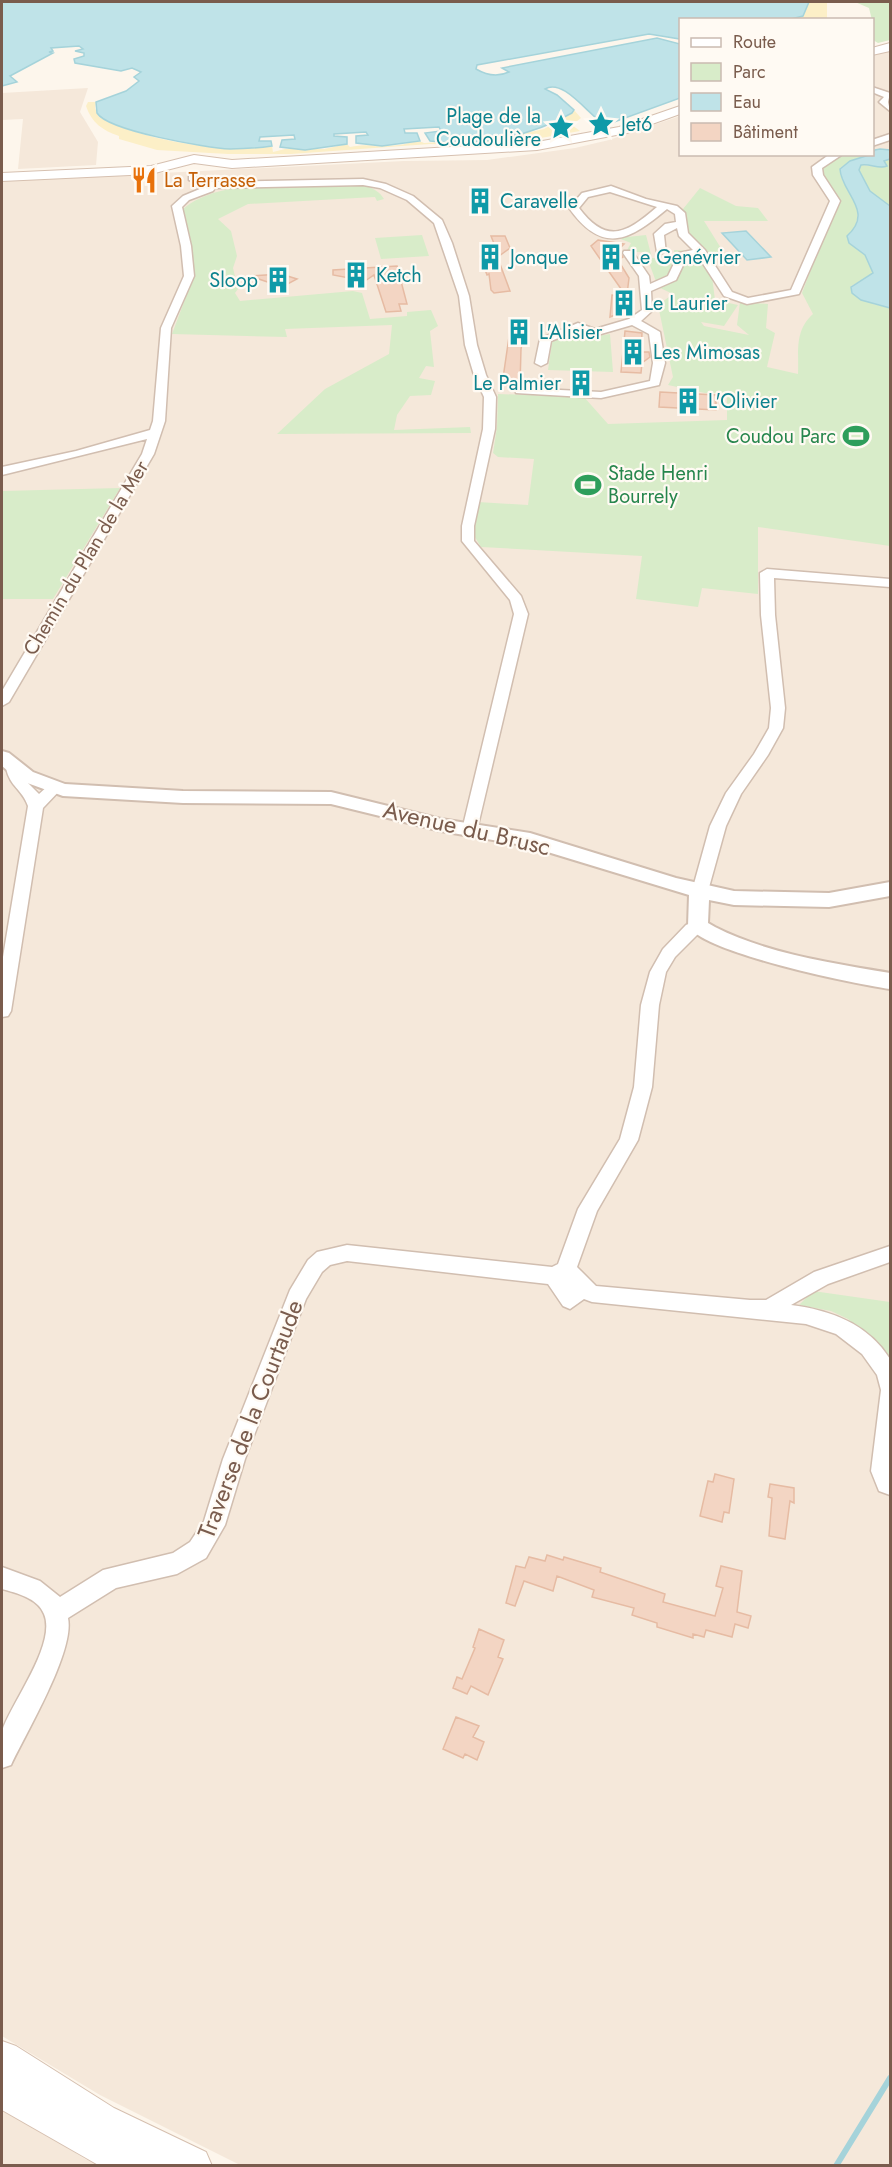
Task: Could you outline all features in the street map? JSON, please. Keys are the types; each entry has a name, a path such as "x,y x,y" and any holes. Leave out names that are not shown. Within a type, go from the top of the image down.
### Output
{"main road":[{"path":"874,50 891,46"},
{"path":"2,177 171,169 192,177 233,168 538,150 628,133 679,113"},
{"path":"171,169 182,161 194,159 212,173"},
{"path":"2,2060 100,2122 192,2166"},
{"path":"2,2088 73,2130 142,2166"}],"street":[{"path":"874,89 890,96 883,102 891,108"},
{"path":"874,143 891,137"},
{"path":"665,206 634,231 608,234 592,228 574,208 585,195 607,189 665,206 678,211 682,234 701,252 728,294 747,301 795,292 835,201 819,175 817,167 834,156"},
{"path":"212,173 383,186 410,198 428,212 438,222 443,233 464,296 471,345 480,375 490,397 489,429 468,526 468,542 516,599 521,614 470,830"},
{"name":"Chemin du Plan de la Mer","path":"2,702 144,460 159,421 166,328 189,276 186,246 177,206 186,198 210,189 212,173"},
{"path":"662,252 659,234 669,226 681,224"},
{"path":"645,290 672,278 683,255 701,252"},
{"path":"541,363 546,339 578,326 594,333 633,321 647,311 644,276 628,253"},
{"path":"520,391 601,395 655,383 659,363 654,332 633,321"},
{"path":"2,471 78,454 154,433"},
{"path":"891,583 767,573 768,615 778,708 776,728 761,755 734,793 718,826 700,891 697,915 699,926 708,934 769,955 838,973 891,981"},
{"path":"8,762 16,780 34,801"},
{"name":"Avenue du Brusc","path":"8,762 26,776 54,788 76,792 183,797 331,798 470,830 530,840 700,891 734,898 795,901 848,898 891,889"},
{"path":"2,1011 34,801 54,788"},
{"path":"699,926 692,929 669,953 658,972 650,1005 643,1086 629,1140 588,1209 560,1273 576,1294 750,1309 818,1317 838,1323 860,1339 880,1359 888,1371 891,1388"},
{"name":"Traverse de la Courtaude","path":"57,1612 111,1578 177,1563 198,1550 214,1525 234,1459 293,1306 315,1266 324,1258 347,1253 560,1273"},
{"path":"750,1309 769,1308 820,1278 891,1254"},
{"path":"891,1393 882,1471 887,1484 891,1485"},
{"path":"2,1578 33,1587 47,1599 57,1612 58,1629 52,1654 2,1756"}],"shaded area":[{"path":"890,49 890,2165 240,2165 100,2095 2,2036 2,181 404,161 487,160 575,148 609,140 679,116 679,156 874,156 874,54"},
{"path":"88,88 80,112 98,142 96,165 18,169 23,119 2,120 2,93"},
{"path":"2,2107 85,2159 101,2165 2,2165"}],"green space":[{"path":"855,2 890,2 890,40 878,43 874,41 874,18 872,18 869,8"},
{"path":"844,156 864,156 850,161 840,168 843,181 855,199 858,210 849,243 865,254 873,274 851,286 873,304 890,308 890,546 758,527 758,594 702,588 698,607 636,599 642,556 481,547 473,534 478,502 528,505 534,459 498,457 493,453 498,394 584,397 608,424 727,420 727,393 705,393 668,385 673,377 658,305 673,294 658,287 645,252 626,252 631,243 618,238 646,235 652,258 675,260 674,250 692,251 712,276 715,300 738,305 724,326 701,322 704,326 749,335 737,325 740,302 768,304 766,328 775,333 767,367 798,374 800,335 813,314 802,293 837,200 822,176 821,168 830,160"},
{"path":"890,159 890,206 870,191 859,170 861,165 877,167"},
{"path":"340,184 370,188 384,199 377,201 375,197 248,204 218,219 231,231 237,256 233,268 238,289 235,293 240,301 353,291 362,293 370,319 407,316 407,312 431,310 438,326 430,331 434,367 426,366 419,378 435,381 431,395 410,396 397,415 394,430 470,427 471,433 277,434 325,389 389,354 392,325 285,329 287,337 172,334 193,278 183,209 211,194 244,187"},
{"path":"700,188 736,206 758,208 768,221 704,221 724,253 709,255 688,233 683,209"},
{"path":"422,235 429,256 381,259 375,238"},
{"path":"610,334 613,372 548,370 552,342 566,336 585,338"},
{"path":"120,488 53,599 2,599 2,491"},
{"path":"813,1291 890,1302 890,1359 848,1319 831,1311 799,1305"}],"sand":[{"path":"809,2 827,2 827,18 794,18"},
{"name":"Plage de la Coudoulière","path":"88,102 96,102 95,108 99,117 138,133 160,139 230,148 272,146 273,152 285,149 324,149 347,144 350,147 386,146 415,142 498,139 544,129 574,110 581,118 572,125 580,131 524,141 465,145 430,144 291,154 228,154 157,150 119,139 119,136 95,121 88,112 86,106"}],"water":[{"path":"2,2 809,2 803,16 795,18 679,18 679,39 649,34 477,65 476,69 484,73 501,74 509,72 502,68 657,38 679,44 679,98 606,125 569,94 552,87 545,89 557,95 574,110 572,113 521,134 467,143 430,141 425,133 441,131 439,127 404,129 405,133 417,133 420,141 382,146 356,143 356,136 368,135 366,132 334,134 334,136 347,137 347,144 305,150 280,147 282,140 295,139 294,135 260,137 259,141 271,141 272,146 230,149 138,132 105,120 97,113 96,102 126,91 139,81 134,77 141,72 132,68 121,71 75,63 74,59 84,56 84,53 75,51 83,49 79,46 51,48 53,51 49,52 53,53 10,76 17,82 2,86"},
{"path":"875,150 890,150 890,159 884,161 887,166 861,165 859,170 870,191 890,206 890,308 861,300 852,293 851,287 873,273 865,255 849,243 847,236 855,227 858,218 857,210 845,186 840,169 850,161 874,156"},
{"path":"746,231 771,257 747,260 722,233"}],"building":[{"path":"491,236 505,236 510,248 499,256"},
{"path":"598,240 624,244 618,250 623,257 618,260 629,278 625,311 610,317 612,295 626,296 591,246"},
{"path":"493,248 510,291 494,293 491,290 489,274 487,275 480,256"},
{"path":"397,266 407,304 399,304 401,311 386,312 374,275 365,281 333,275 333,270"},
{"path":"281,274 297,279 282,287 250,276"},
{"path":"526,324 521,349 520,385 502,385 510,330"},
{"name":"Les Mimosas","path":"625,331 642,333 641,352 649,352 650,357 642,363 641,373 621,372"},
{"path":"577,377 591,378 590,389 576,388"},
{"name":"L'Olivier","path":"660,392 716,395 716,410 659,407"},
{"path":"715,1474 734,1479 729,1513 724,1512 722,1522 700,1516 708,1481 713,1482"},
{"path":"770,1484 794,1488 794,1503 790,1501 785,1539 769,1536 772,1498 768,1497"},
{"path":"547,1555 563,1560 564,1557 601,1568 600,1572 665,1594 663,1602 715,1616 723,1588 716,1586 721,1566 742,1571 737,1612 751,1616 748,1628 735,1624 732,1637 706,1630 704,1637 693,1634 693,1638 657,1627 657,1623 632,1615 634,1608 592,1597 594,1590 557,1576 553,1591 524,1581 515,1606 506,1603 516,1566 525,1568 529,1557 545,1561"},
{"path":"479,1629 504,1640 498,1657 503,1659 488,1695 471,1686 467,1694 453,1688 457,1677 462,1679 475,1648 473,1647"},
{"path":"456,1717 479,1726 473,1737 484,1742 477,1760 465,1754 463,1758 443,1749"}],"waterway":[{"path":"836,2166 890,2078"}],"place":[{"name":"Jet6","path":"601,124"},
{"name":"Plage de la Coudoulière","path":"561,127"},
{"name":"La Terrasse","path":"144,180"},
{"name":"Caravelle","path":"480,201"},
{"name":"Jonque","path":"490,257"},
{"name":"Le Genévrier","path":"611,257"},
{"name":"Ketch","path":"356,275"},
{"name":"Sloop","path":"278,280"},
{"name":"Le Laurier","path":"624,303"},
{"name":"L'Alisier","path":"519,332"},
{"name":"Les Mimosas","path":"633,352"},
{"name":"Le Palmier","path":"581,383"},
{"name":"L'Olivier","path":"688,401"},
{"name":"Coudou Parc","path":"856,436"},
{"name":"Stade Henri Bourrely","path":"588,485"}]}
